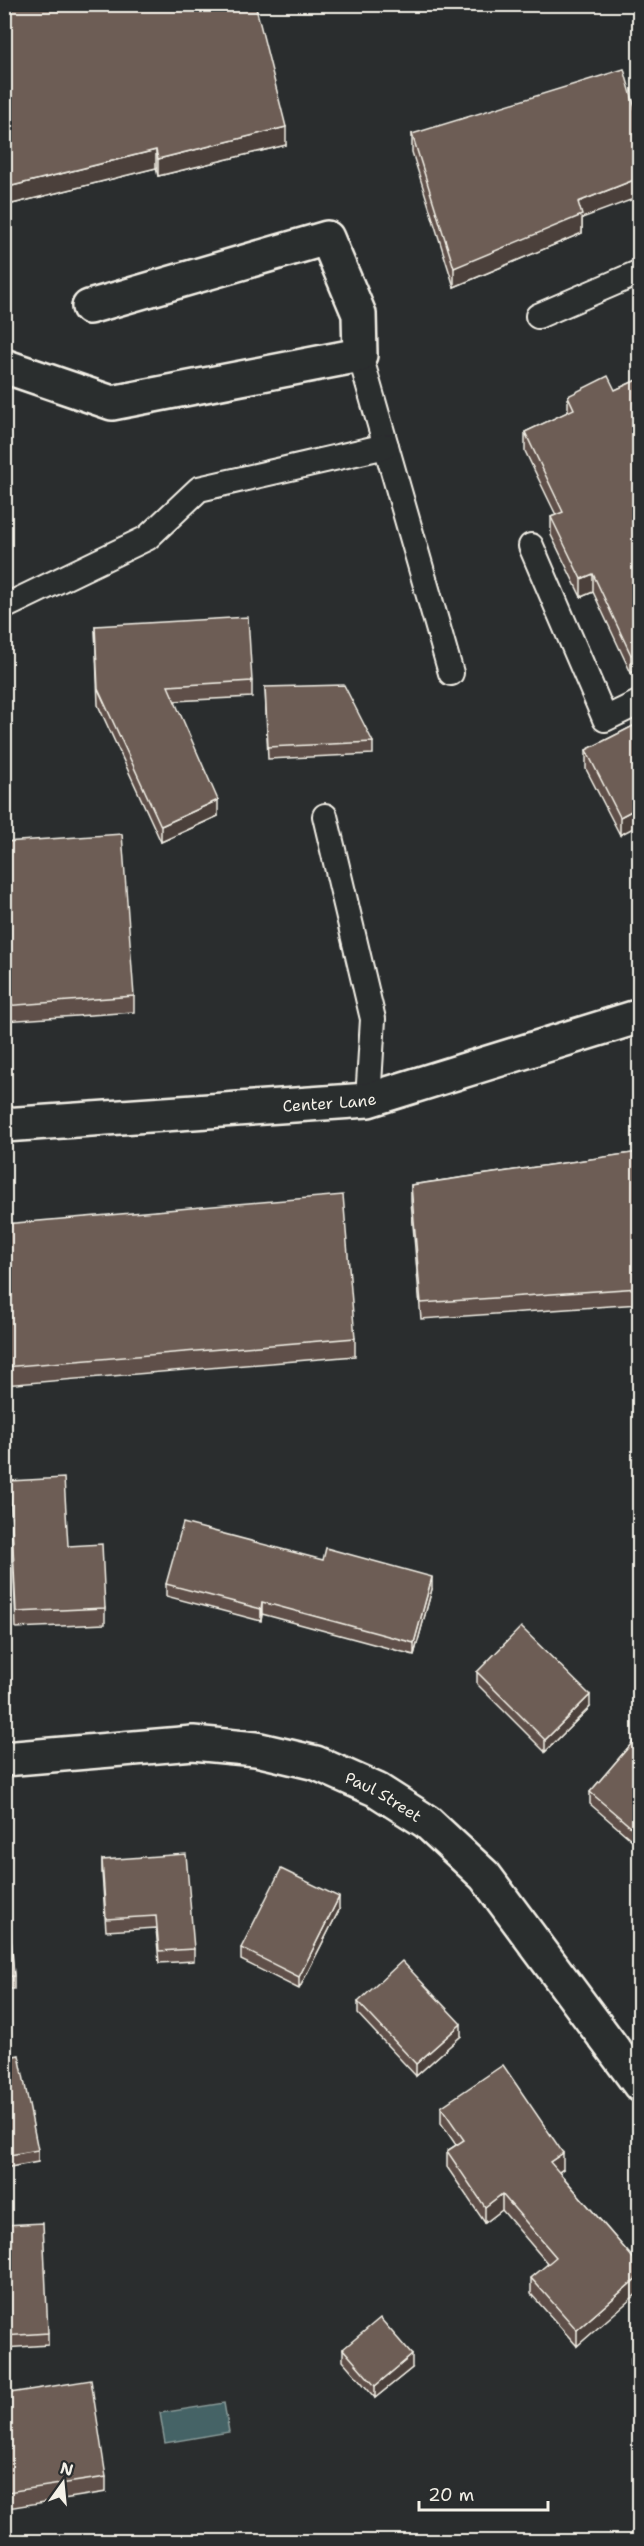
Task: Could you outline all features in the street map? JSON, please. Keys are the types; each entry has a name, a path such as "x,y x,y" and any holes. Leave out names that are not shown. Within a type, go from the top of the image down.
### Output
{"street":[{"path":"4,366 112,403 360,355 358,314 327,238 89,307"},
{"name":"Center Lane","path":"4,1125 369,1100 639,1016"},
{"name":"Paul Street","path":"4,1759 193,1743 256,1749 316,1763 376,1790 427,1822 485,1876 639,2085"}],"lane":[{"path":"538,316 639,272"},
{"path":"360,355 451,673"},
{"path":"4,607 147,538 199,489 386,446"},
{"path":"531,546 605,718 639,702"},
{"path":"325,816 373,1019 369,1100"}],"water":[{"path":"224,2403 229,2432 165,2443 160,2413"}],"building":[{"path":"4,4 225,4 227,11 255,4 286,127 158,159 156,150 4,188"},
{"path":"624,69 639,122 639,178 578,202 582,215 454,268 412,134"},
{"path":"608,376 615,390 639,379 639,651 631,655 593,574 581,579 551,517 563,512 525,432 574,409 568,396"},
{"path":"248,617 252,681 168,686 218,800 161,826 98,689 95,626"},
{"path":"344,685 373,742 268,747 265,687"},
{"path":"639,723 639,807 620,817 586,750"},
{"path":"122,834 134,996 4,1006 4,842"},
{"path":"639,1152 639,1288 421,1303 411,1185"},
{"path":"343,1195 355,1338 4,1367 4,1224"},
{"path":"64,1478 68,1546 102,1544 105,1608 16,1612 10,1481"},
{"path":"183,1523 323,1560 326,1548 432,1577 414,1643 262,1602 261,1609 166,1584"},
{"path":"521,1627 590,1695 545,1740 477,1672"},
{"path":"639,1735 639,1834 590,1792"},
{"path":"186,1854 194,1949 159,1951 156,1916 106,1919 102,1860"},
{"path":"281,1869 339,1897 299,1977 241,1948"},
{"path":"4,1873 6,1873 14,1976 4,1977"},
{"path":"402,1961 461,2024 416,2064 358,2002"},
{"path":"19,2055 38,2150 4,2156 4,2058"},
{"path":"503,2065 563,2153 550,2162 639,2265 639,2276 577,2330 531,2278 556,2257 502,2194 485,2207 447,2151 464,2140 441,2107"},
{"path":"43,2223 48,2333 4,2336 4,2225"},
{"path":"380,2318 412,2355 375,2386 343,2349"},
{"path":"639,2352 639,2372 631,2358"},
{"path":"91,2380 106,2477 8,2492 4,2469 4,2394"}]}
